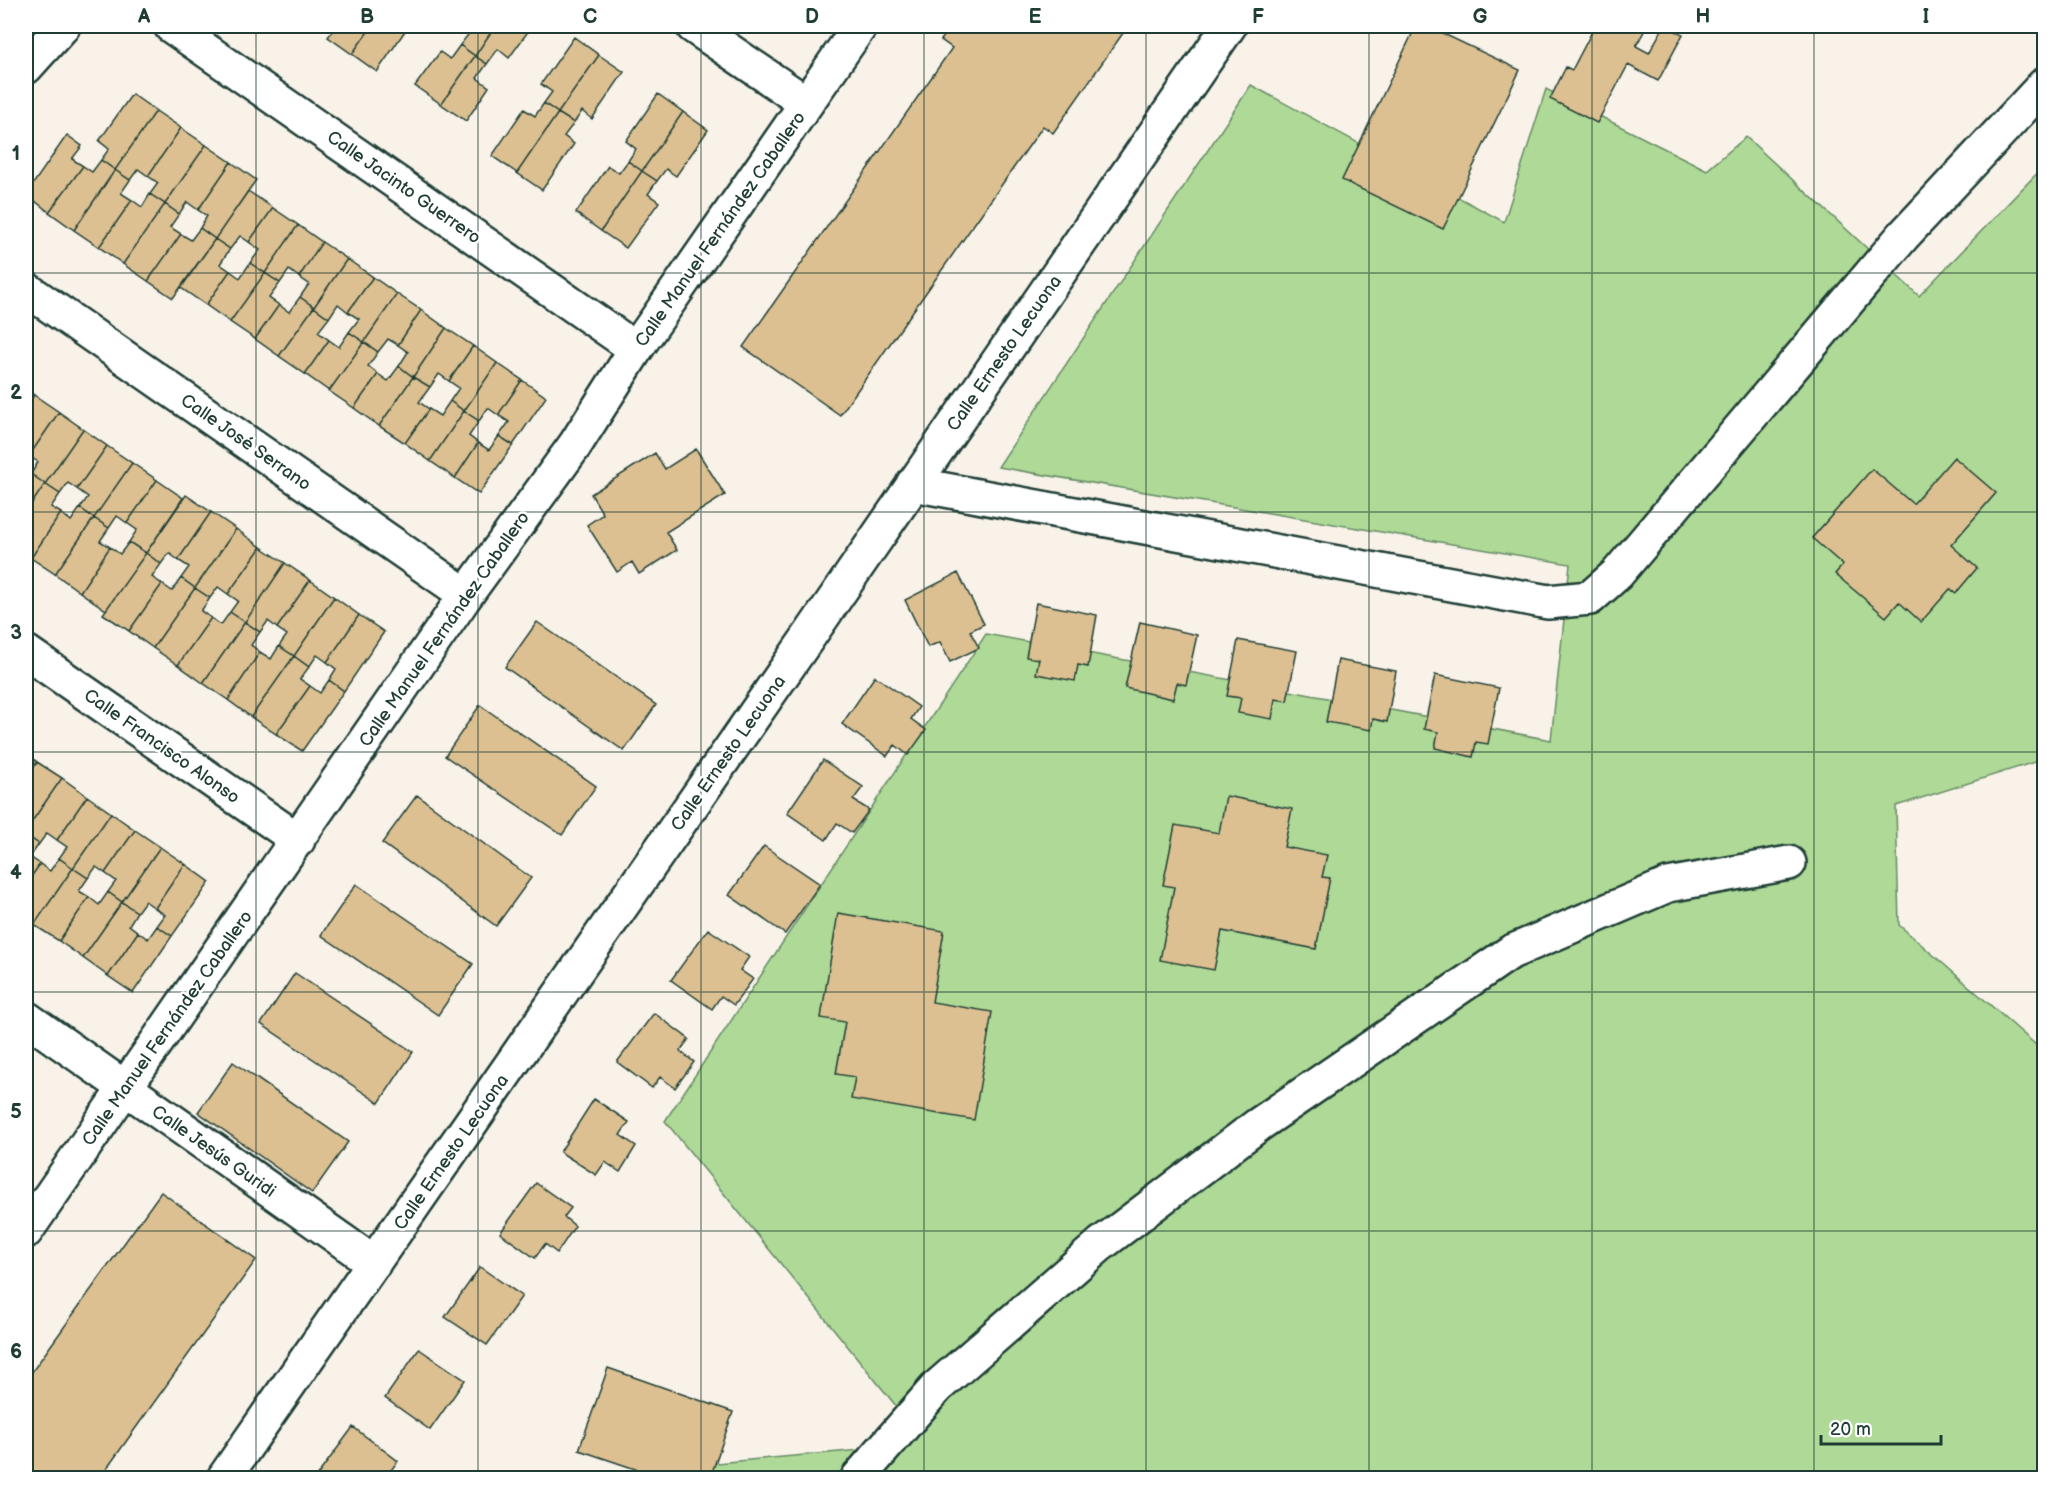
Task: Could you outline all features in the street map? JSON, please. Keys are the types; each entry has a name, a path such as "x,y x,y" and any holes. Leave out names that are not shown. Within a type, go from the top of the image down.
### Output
{"street":[{"path":"26,68 63,26"},
{"name":"Calle Jacinto Guerrero","path":"171,26 636,350"},
{"path":"693,26 807,103"},
{"name":"Calle Manuel Fernández Caballero","path":"26,1231 466,596 575,445 636,350 860,26"},
{"name":"Calle Ernesto Lecuona","path":"224,1479 1229,26"},
{"path":"913,484 1548,602 1590,598 1617,574 1903,236 2044,85"},
{"name":"Calle José Serrano","path":"26,289 466,596"},
{"name":"Calle Francisco Alonso","path":"26,652 298,840"},
{"path":"858,1479 937,1387 1101,1244 1258,1125 1510,952 1668,885 1788,863"},
{"name":"Calle Jesús Guridi","path":"26,1018 374,1263"}],"green space":[{"path":"1251,85 1504,222 1546,89 1707,170 1746,137 1919,296 2044,166 2044,759 1896,806 1899,925 2044,1052 2044,1478 657,1478 661,1468 861,1450 901,1412 665,1121 986,634 1551,740 1570,564 998,467"}],"building":[{"path":"336,26 372,26 352,54 328,37"},
{"path":"372,26 404,26 407,28 377,72 352,54"},
{"path":"463,26 495,26 475,56 460,45 471,31"},
{"path":"495,26 532,26 509,58 498,49 487,64 475,56"},
{"path":"952,26 1128,26 1053,133 1043,126 840,415 743,347 952,48 941,40"},
{"path":"1416,26 1427,26 1520,70 1443,229 1342,180"},
{"path":"1595,26 1647,26 1636,46 1649,53 1664,26 1683,34 1658,81 1628,65 1597,123 1550,99 1566,67 1572,70"},
{"path":"574,37 599,55 558,113 544,103 552,92 541,84"},
{"path":"460,45 475,56 441,104 415,86 440,52 450,59"},
{"path":"599,55 624,72 592,119 582,111 574,123 558,113"},
{"path":"475,56 487,64 477,78 489,87 466,121 441,104"},
{"path":"132,94 156,111 115,170 101,160 109,149 99,141"},
{"path":"658,94 683,112 642,171 628,161 636,149 626,141"},
{"path":"544,103 558,113 517,173 492,156 524,109 535,116"},
{"path":"156,111 181,128 148,176 138,169 130,180 115,170"},
{"path":"683,112 708,130 676,176 666,169 657,181 642,171"},
{"path":"558,113 574,123 564,136 574,144 542,190 517,173"},
{"path":"181,128 206,145 165,204 150,194 158,183 148,176"},
{"path":"67,135 82,146 72,159 83,166 49,212 26,194"},
{"path":"206,145 231,162 198,210 187,202 179,214 165,204"},
{"path":"101,160 115,170 74,230 49,212 83,166 92,172"},
{"path":"628,161 642,171 601,231 576,213 608,166 619,173"},
{"path":"231,162 256,180 215,239 200,228 207,216 198,210"},
{"path":"115,170 130,180 121,193 132,200 99,247 74,230"},
{"path":"642,171 657,181 648,194 659,202 626,248 601,231"},
{"path":"248,191 273,208 249,242 240,236 230,249 215,239"},
{"path":"150,194 165,204 123,264 99,247 132,200 142,207"},
{"path":"165,204 179,214 170,227 181,234 148,281 123,264"},
{"path":"273,208 298,225 265,273 250,263 260,250 249,242"},
{"path":"298,225 322,242 299,277 289,270 280,283 265,273"},
{"path":"200,228 215,239 173,298 148,281 181,234 191,240"},
{"path":"215,239 230,249 220,264 230,271 206,305 181,288"},
{"path":"322,242 347,259 314,307 300,297 309,284 299,277"},
{"path":"347,259 373,277 348,312 338,304 329,318 314,307"},
{"path":"250,263 265,273 230,322 206,305 230,271 240,278"},
{"path":"265,273 280,283 269,298 279,305 255,339 230,322"},
{"path":"373,277 397,294 364,342 349,332 359,319 348,312"},
{"path":"397,294 421,310 398,345 388,339 378,352 364,342"},
{"path":"300,297 314,307 279,356 255,339 279,305 289,312"},
{"path":"314,307 329,318 318,332 329,340 305,374 279,356"},
{"path":"421,310 446,328 413,377 399,366 408,352 398,345"},
{"path":"446,328 473,346 449,381 439,374 430,387 413,377"},
{"path":"349,332 364,342 329,391 305,374 329,340 339,347"},
{"path":"364,342 378,352 368,366 378,374 354,408 329,391"},
{"path":"473,346 497,363 464,411 450,401 459,388 449,381"},
{"path":"497,363 522,380 498,415 488,408 479,421 464,411"},
{"path":"399,366 413,377 379,426 354,408 378,374 388,381"},
{"path":"413,377 430,387 419,402 429,409 405,443 379,426"},
{"path":"522,380 546,397 513,445 499,436 509,422 498,415"},
{"path":"26,389 34,395 26,407"},
{"path":"34,395 59,412 29,456 26,453 26,407"},
{"path":"450,401 464,411 430,461 405,443 429,409 440,416"},
{"path":"464,411 479,421 469,436 478,443 455,478 430,461"},
{"path":"59,412 83,429 45,484 31,474 38,462 29,456"},
{"path":"83,429 107,446 77,489 68,483 60,494 45,484"},
{"path":"499,436 513,445 479,494 455,478 478,443 489,450"},
{"path":"107,446 132,463 94,518 80,508 88,497 77,489"},
{"path":"696,449 725,495 666,532 677,550 639,574 632,562 617,572 587,525 603,514 591,494 655,453 665,469"},
{"path":"1954,457 1996,493 1951,545 1977,568 1956,593 1950,589 1921,622 1899,602 1886,617 1835,574 1843,565 1812,538 1872,469 1913,504"},
{"path":"132,463 157,480 127,523 117,516 109,528 94,518"},
{"path":"31,474 45,484 26,512 26,481"},
{"path":"157,480 183,498 146,553 129,542 137,530 127,523"},
{"path":"45,484 60,494 51,507 61,513 31,558 26,554 26,512"},
{"path":"186,495 211,512 178,560 169,553 161,564 146,553"},
{"path":"80,508 94,518 55,574 31,558 61,513 71,521"},
{"path":"211,512 236,529 195,588 181,578 189,567 178,560"},
{"path":"94,518 109,528 100,541 110,547 80,592 55,574"},
{"path":"236,529 261,547 228,594 218,587 210,598 195,588"},
{"path":"129,542 146,553 106,610 80,592 110,547 120,554"},
{"path":"261,547 285,563 245,622 230,612 238,601 228,594"},
{"path":"146,553 161,564 152,577 162,584 129,631 103,614"},
{"path":"285,563 310,580 277,628 268,621 260,632 245,622"},
{"path":"958,573 984,624 970,631 979,648 950,662 940,642 928,647 905,600"},
{"path":"181,578 195,588 153,648 129,631 162,584 172,591"},
{"path":"310,580 334,597 294,656 279,646 287,635 277,628"},
{"path":"195,588 210,598 201,611 211,618 178,665 153,648"},
{"path":"334,597 359,615 327,662 317,655 309,667 294,656"},
{"path":"1036,603 1097,615 1088,667 1078,665 1075,681 1036,674 1039,659 1026,657"},
{"path":"230,612 245,622 203,683 178,665 211,618 221,625"},
{"path":"359,615 384,632 344,691 329,680 336,669 327,662"},
{"path":"245,622 260,632 251,645 260,652 228,700 203,683"},
{"path":"537,622 656,705 624,751 505,667"},
{"path":"1140,622 1197,635 1186,685 1177,683 1173,699 1125,688"},
{"path":"1238,640 1297,651 1287,701 1275,699 1272,719 1238,713 1241,698 1227,696"},
{"path":"279,646 294,656 251,717 228,700 260,652 271,659"},
{"path":"294,656 309,667 300,679 310,686 276,734 251,717"},
{"path":"1338,660 1396,671 1387,722 1373,719 1371,730 1326,722"},
{"path":"1435,675 1499,688 1488,744 1476,742 1473,757 1435,748 1438,732 1424,729"},
{"path":"875,676 919,707 911,719 926,730 908,755 895,745 887,756 842,724"},
{"path":"329,680 344,691 302,751 276,734 310,686 320,693"},
{"path":"480,705 596,786 562,835 445,756"},
{"path":"26,753 37,762 26,779"},
{"path":"823,760 863,787 853,800 869,810 852,833 837,823 826,840 787,813"},
{"path":"37,762 62,778 26,830 26,779"},
{"path":"62,778 87,796 57,840 47,833 39,844 26,835 26,830"},
{"path":"417,795 531,878 496,926 382,843"},
{"path":"87,796 111,813 73,868 59,858 67,847 57,840"},
{"path":"1226,796 1292,809 1284,847 1327,855 1322,877 1330,878 1316,949 1222,931 1214,970 1160,960 1174,887 1163,885 1175,825 1219,833"},
{"path":"111,813 135,830 105,873 96,867 88,878 73,868"},
{"path":"135,830 160,847 122,902 108,892 116,881 105,873"},
{"path":"26,835 39,844 30,857 40,864 26,884"},
{"path":"764,846 820,884 785,934 729,895"},
{"path":"160,847 185,864 155,908 145,901 137,912 122,902"},
{"path":"59,858 73,868 34,925 26,918 26,884 40,864 50,871"},
{"path":"185,864 210,882 172,936 157,926 165,915 155,908"},
{"path":"73,868 88,878 79,891 89,897 59,941 34,925"},
{"path":"356,884 473,964 438,1015 321,935"},
{"path":"108,892 122,902 83,958 59,941 89,897 99,905"},
{"path":"122,902 137,912 129,925 138,932 108,976 83,958"},
{"path":"838,913 944,931 932,1002 992,1012 974,1120 851,1099 855,1077 836,1074 845,1022 821,1018"},
{"path":"157,926 172,936 133,993 108,976 138,932 148,939"},
{"path":"708,929 749,957 740,970 753,979 734,1005 721,996 712,1009 671,980"},
{"path":"295,973 413,1052 379,1103 261,1024"},
{"path":"654,1013 689,1039 680,1051 694,1062 675,1088 660,1077 652,1088 617,1062"},
{"path":"233,1062 348,1142 312,1193 198,1112"},
{"path":"26,1090 33,1095 26,1106"},
{"path":"594,1099 629,1122 620,1135 636,1146 620,1172 605,1162 596,1175 560,1152"},
{"path":"536,1183 571,1208 564,1217 575,1226 557,1253 545,1244 535,1258 500,1233"},
{"path":"161,1192 256,1260 100,1478 26,1478 26,1380"},
{"path":"480,1267 522,1296 487,1345 445,1317"},
{"path":"419,1349 465,1380 430,1430 385,1398"},
{"path":"608,1368 733,1412 710,1478 662,1478 579,1450"},
{"path":"353,1427 398,1461 385,1478 316,1477"}]}
